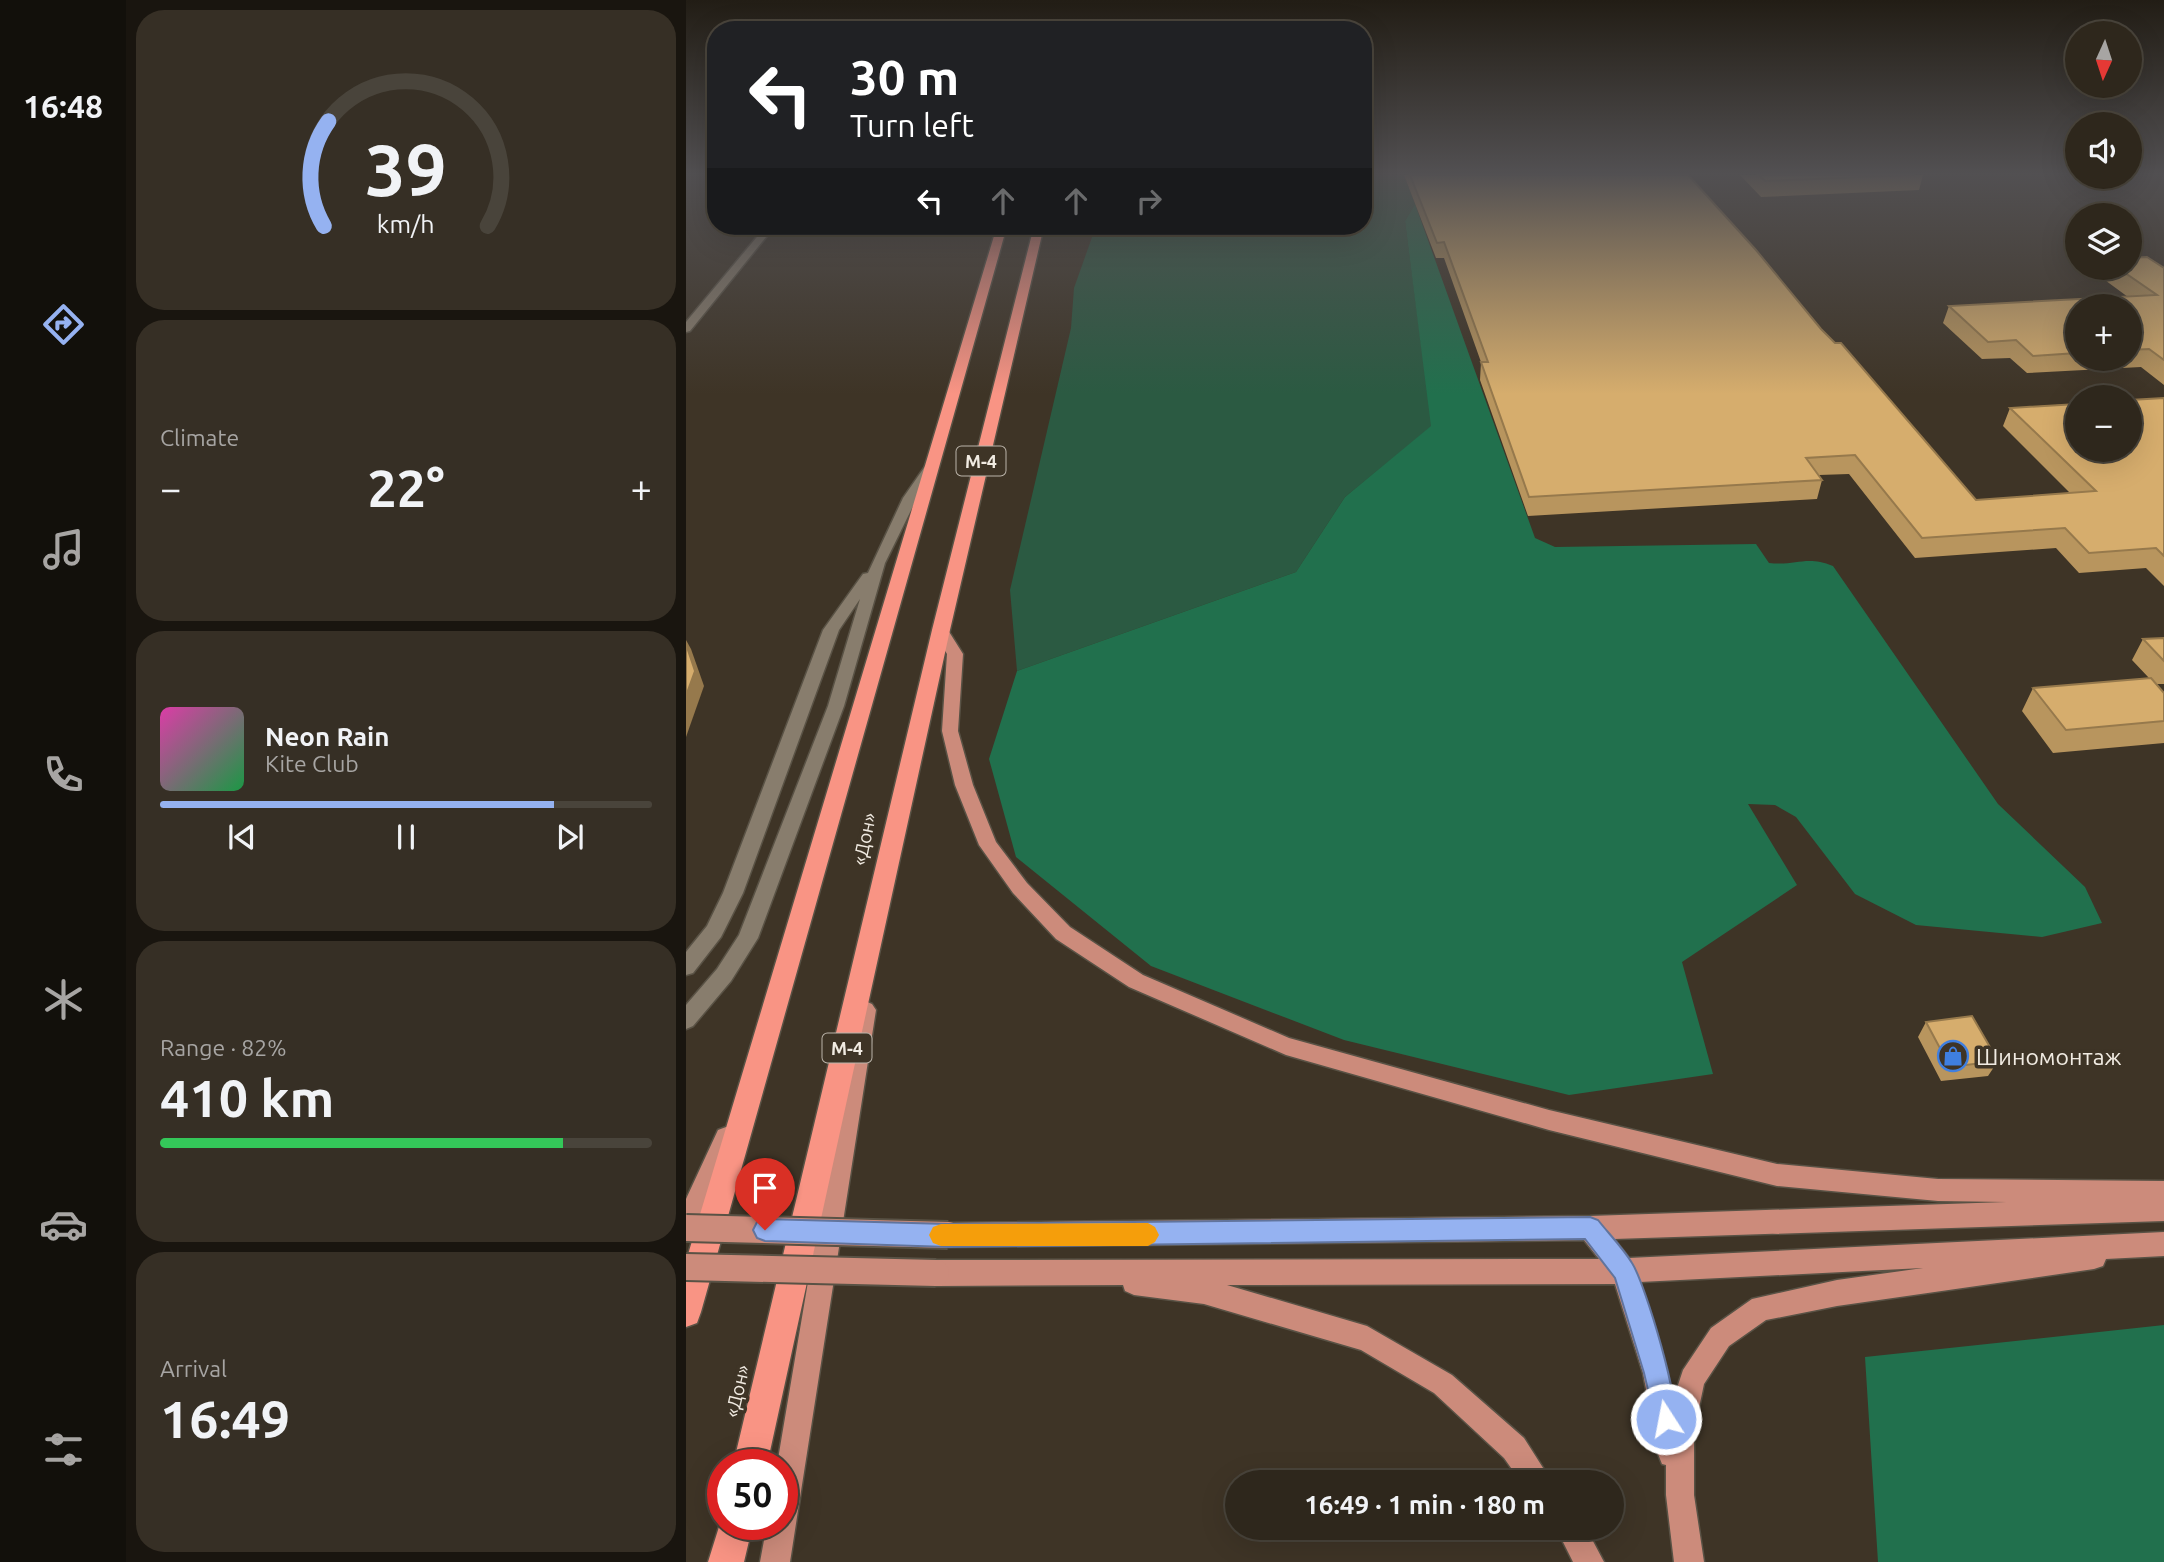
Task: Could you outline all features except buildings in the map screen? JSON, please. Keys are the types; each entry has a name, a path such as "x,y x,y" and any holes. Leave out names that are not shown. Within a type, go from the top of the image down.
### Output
{"highway":[{"name":"«Дон»","path":"686,1312 996,248"},
{"name":"«Дон»","path":"754,1449 941,630 1034,248"},
{"path":"726,1562 732,1540"}],"main road":[{"path":"941,630 954,654 950,731 964,785 988,845 1020,888 1063,933 1136,981 1286,1046 1562,1124 1777,1175 1938,1190 2164,1193"},
{"path":"794,1449 887,874"},
{"path":"757,1072 686,1227 948,1236 1590,1228 2164,1209"},
{"path":"1590,1228 1624,1271 1657,1373 1680,1495 1689,1562"},
{"path":"686,1267 936,1273 1624,1271 2164,1245"},
{"path":"1680,1495 1680,1432 1692,1379 1720,1337 1761,1308 1838,1293 2164,1245"},
{"path":"1058,1273 1204,1291 1367,1339 1443,1384 1514,1448 1530,1470"},
{"path":"775,1562 779,1540"},
{"path":"1577,1540 1589,1562"}],"street":[{"path":"686,328 753,248"},
{"path":"686,967 714,931 733,893 831,631 878,563 910,498 933,463"},
{"path":"686,1020 724,975 748,938 836,706 878,563"}],"green space":[{"path":"1088,248 1409,248 1432,426 1345,497 1296,572 1017,671 1010,590 1071,328 1074,288"},
{"path":"1408,248 1431,248 1535,538 1555,547 1756,544 1769,563 1816,561 1833,566 1998,804 2085,887 2102,923 2042,937 1916,925 1855,894 1796,817 1775,805 1748,804 1797,885 1682,962 1713,1074 1569,1095 1344,1040 1151,966 1016,857 989,759 1017,671 1296,572 1345,497 1431,426"},
{"path":"2164,1325 2164,1562 1878,1562 1865,1357"}],"slow traffic":[{"path":"941,1235 1148,1235"}],"place":[{"name":"Шиномонтаж","path":"1953,1056"}],"route":[{"path":"765,1230 948,1236 1590,1228 1624,1271 1657,1373 1666,1419"}]}
